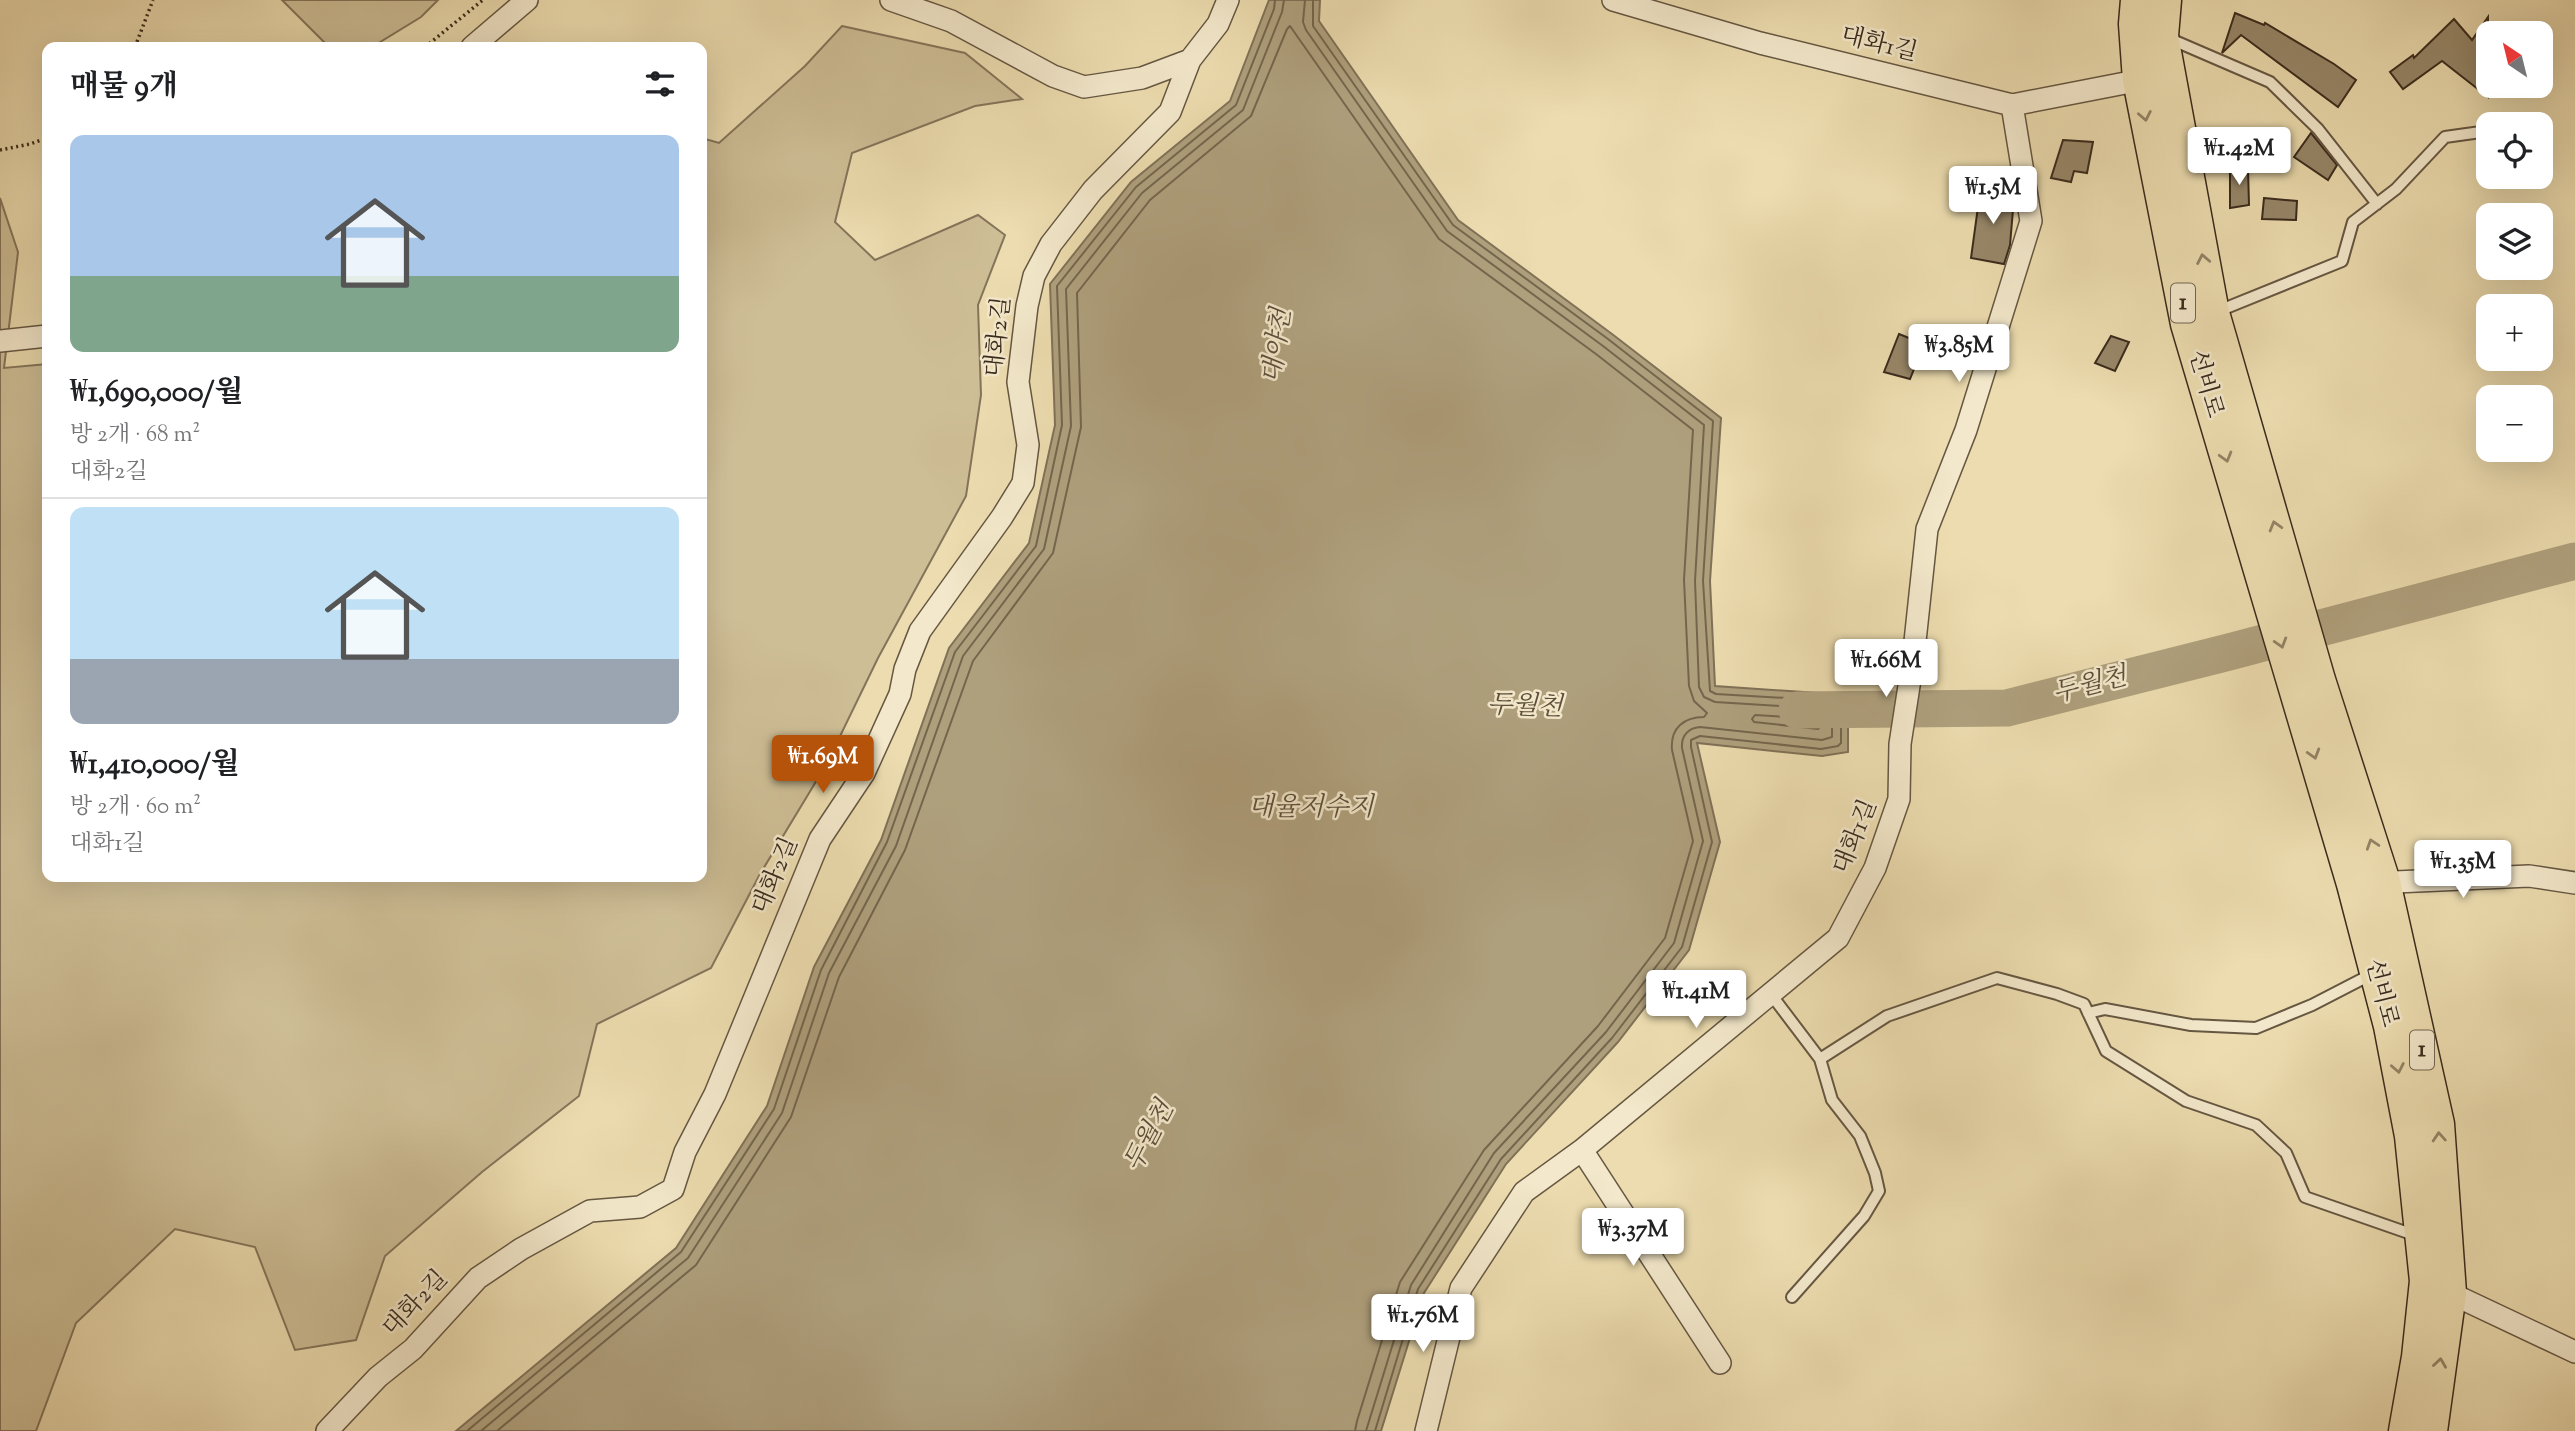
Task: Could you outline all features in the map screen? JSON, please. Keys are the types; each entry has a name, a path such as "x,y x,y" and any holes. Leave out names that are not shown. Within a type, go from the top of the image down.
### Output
{"main road":[{"name":"선비로","path":"2137,0 2134,24 2154,78 2214,313 2281,595"},
{"name":"선비로","path":"2165,0 2154,78 2188,324 2281,595"},
{"name":"1","path":"2281,595 2307,684"},
{"name":"선비로","path":"2307,684 2384,882 2438,1124 2450,1293 2431,1431"},
{"name":"선비로","path":"2307,684 2353,884 2390,1026 2411,1136 2426,1281 2418,1357 2405,1431"}],"street":[{"path":"478,42 527,0"},
{"path":"891,0 951,21 1053,76 1084,87 1142,78 1190,60"},
{"name":"대화2길","path":"327,1431 378,1377 413,1349 478,1278 521,1249 590,1211 640,1207 673,1189 685,1152 715,1094 820,839 864,773 900,694 905,669 920,631 1002,517 1023,483 1028,445 1018,382 1027,306 1034,275 1051,244 1093,190 1170,112 1190,60 1218,24 1227,0"},
{"name":"대화1길","path":"1613,0 1760,43 2012,105 2154,78"},
{"name":"대화1길","path":"1426,1431 1461,1288 1524,1192 1582,1150 1838,938 1875,868 1899,799 1900,744 1913,660 1927,529 1966,429 2031,220 2012,105"},
{"path":"0,341 42,337"},
{"path":"2353,884 2529,876 2575,883"},
{"path":"1582,1150 1720,1363"},
{"path":"2450,1293 2575,1352"}],"lane":[{"path":"2162,36 2270,82 2318,129 2376,204"},
{"name":"선비로","path":"2214,313 2342,261 2353,222 2396,189 2445,137 2476,133"},
{"path":"2088,1013 2105,1009 2191,1025 2256,1028 2312,1005 2376,972"},
{"path":"1821,1059 1887,1016 1997,978 2057,993 2084,1004 2106,1051 2186,1101 2256,1125 2286,1153 2305,1197 2423,1238"},
{"path":"1770,993 1821,1059 1832,1100 1860,1136 1879,1191 1864,1216 1792,1297"}],"path":[{"path":"137,42 153,0"},
{"path":"431,42 483,0"},
{"path":"0,150 42,140"}],"shaded area":[{"path":"282,0 438,0 421,17 380,42 324,42"},
{"path":"842,26 965,53 1022,99 975,106 852,153 835,222 875,260 978,215 1005,235 978,305 981,395 966,496 878,658 826,765 760,874 711,968 597,1024 579,1096 482,1172 385,1256 356,1340 295,1350 255,1247 175,1229 76,1323 36,1431 0,1431 0,198 18,252 4,368 42,364 42,882 707,882 707,139 719,143 805,66"}],"water":[{"name":"대율저수지","path":"1269,0 1320,0 1319,21 1458,220 1721,418 1710,581 1715,686 1848,695 1848,752 1822,756 1697,743 1720,842 1689,950 1618,1042 1506,1164 1424,1293 1381,1431 456,1431 676,1248 767,1106 814,967 881,840 949,648 1029,543 1055,425 1050,284 1131,182 1230,101"}],"building":[{"path":"2235,13 2264,25 2265,23 2356,80 2338,107 2241,35 2222,53"},
{"path":"2454,19 2472,40 2476,34 2476,88 2442,61 2403,89 2390,72 2413,55 2414,58"},
{"path":"2311,133 2337,165 2328,180 2294,157"},
{"path":"2063,140 2093,142 2087,173 2074,171 2071,182 2051,178"},
{"path":"2230,167 2248,169 2249,205 2230,208"},
{"path":"1981,185 2014,198 2010,245 2004,264 1971,258"},
{"path":"2264,198 2297,201 2296,220 2262,219"},
{"path":"1899,334 1924,344 1910,379 1884,372"},
{"path":"2111,336 2129,342 2115,371 2095,363"}],"waterway":[{"name":"두월천","path":"1797,710 2007,708 2575,561"}],"water label":[{"name":"대야천","path":"1278,346"}]}
